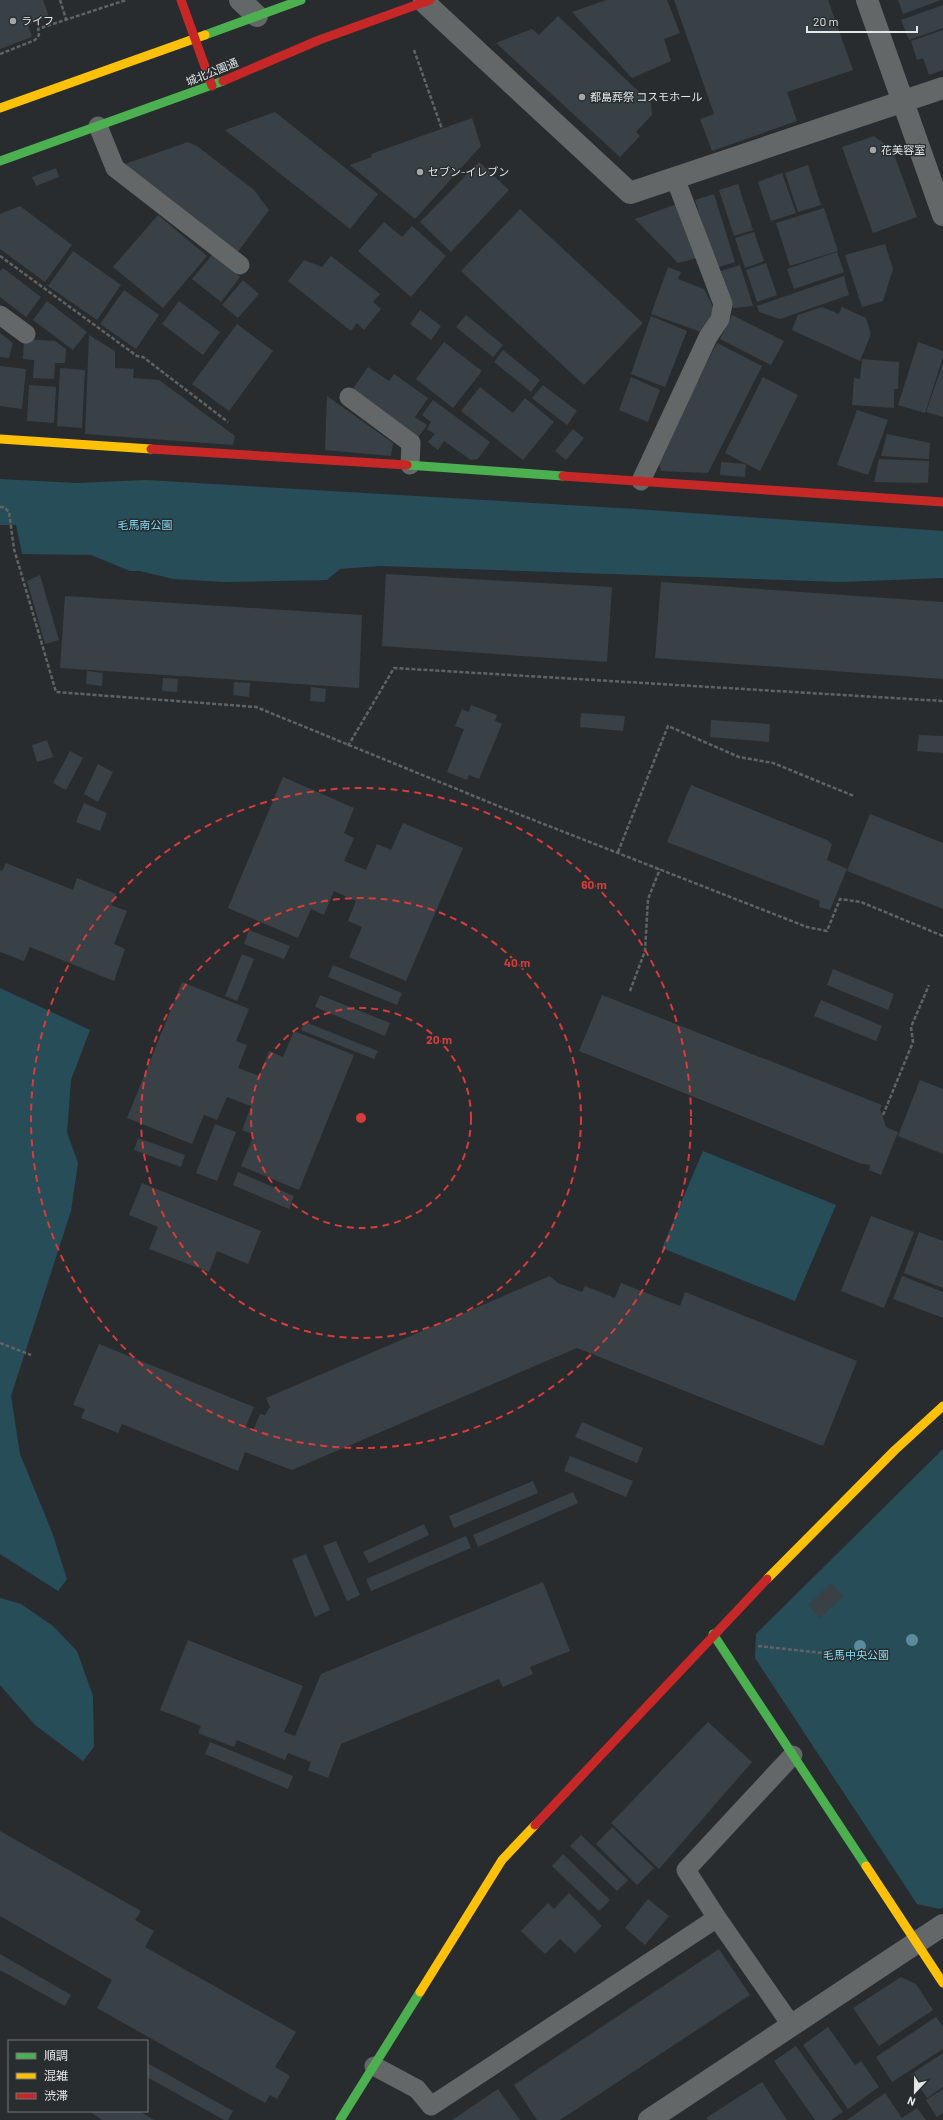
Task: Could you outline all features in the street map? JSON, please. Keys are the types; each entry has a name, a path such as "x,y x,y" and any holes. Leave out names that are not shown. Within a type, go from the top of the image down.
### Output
{"street":[{"path":"181,0 212,86"},
{"path":"240,0 257,16"},
{"path":"0,108 301,0"},
{"path":"867,0 943,214"},
{"path":"427,1 630,193 904,103 943,88"},
{"name":"城北公園通","path":"0,161 212,86 319,40 427,1"},
{"path":"0,439 410,465 943,502"},
{"path":"340,2120 502,1860 713,1634 895,1450 943,1406"},
{"path":"713,1634 943,1983"},
{"path":"649,2120 943,1925"}],"lane":[{"path":"98,126 115,168 240,265"},
{"path":"641,481 708,337 720,319 723,304 676,178"},
{"path":"0,315 26,334"},
{"path":"349,397 411,443 410,465"},
{"path":"792,1754 686,1870 717,1918 792,2026"},
{"path":"374,2066 417,2089 431,2106 717,1918"}],"path":[{"path":"60,0 66,20"},
{"path":"0,54 35,40 39,35 38,29 126,0"},
{"path":"414,50 442,129"},
{"path":"0,256 137,356 142,357 229,423"},
{"path":"0,507 4,507 9,512 14,548 56,692 256,707 348,746 807,927 827,931 840,899 861,902 943,936"},
{"path":"348,746 394,668 943,701"},
{"path":"618,852 668,726 739,756 773,763 854,796"},
{"path":"630,991 646,951 648,899 660,869"},
{"path":"883,1115 912,1042 912,1028 929,985"},
{"path":"0,1343 31,1356"},
{"path":"751,1646 832,1654"}],"green space":[{"name":"毛馬南公園","path":"0,479 77,483 146,480 636,509 943,531 943,578 841,582 380,566 340,569 327,580 224,582 173,579 140,571 130,571 91,555 22,554 16,525 0,525"},
{"path":"0,988 90,1030 71,1080 67,1132 78,1163 71,1211 11,1396 20,1454 52,1532 67,1579 58,1591 0,1554"},
{"path":"703,1151 836,1205 795,1301 662,1248"},
{"name":"毛馬中央公園","path":"943,1449 943,1907 940,1909 917,1904 755,1658 756,1634"},
{"path":"0,1598 21,1604 53,1626 77,1651 93,1696 94,1747 83,1761 35,1725 0,1685"}],"building":[{"name":"ライフ","path":"0,0 43,0 49,17 28,25 32,37 0,49"},
{"path":"606,0 667,0 680,33 664,39 671,61 632,78 572,12"},
{"path":"674,0 828,0 853,70 787,92 797,121 712,151 700,119 714,114"},
{"path":"898,0 941,0 903,14"},
{"path":"943,5 943,28 909,40 901,20"},
{"path":"558,16 651,103 652,115 636,132 640,136 620,157 496,43 532,29 539,35"},
{"path":"943,30 943,70 929,75 923,58 917,60 911,41"},
{"path":"275,112 378,194 350,229 225,130"},
{"path":"472,118 481,146 415,219 350,165 372,157 371,154"},
{"path":"874,136 892,149 917,217 873,233 842,147"},
{"path":"188,142 197,146 254,190 269,210 237,253 125,164"},
{"path":"479,162 509,190 451,252 420,222"},
{"path":"808,165 821,205 798,212 785,173"},
{"path":"56,168 59,177 36,186 32,177"},
{"path":"782,173 796,213 771,221 758,182"},
{"path":"738,184 753,230 734,236 719,190"},
{"path":"714,194 735,262 716,268 695,200"},
{"path":"677,204 697,258 678,263 635,219"},
{"path":"20,206 72,245 45,282 0,249 0,214"},
{"path":"824,208 838,251 790,266 776,223"},
{"path":"520,209 643,323 584,385 461,271"},
{"path":"158,215 207,256 163,308 113,267"},
{"path":"384,222 402,237 412,226 446,256 411,297 358,251"},
{"path":"754,232 764,261 745,268 735,238"},
{"path":"885,244 893,269 883,301 862,307 845,255"},
{"path":"73,251 121,285 97,320 48,286"},
{"path":"837,252 844,272 794,289 787,269"},
{"path":"212,255 240,277 221,302 192,279"},
{"path":"331,256 380,294 373,302 381,309 364,330 357,323 351,331 288,281 304,260 322,267"},
{"path":"766,263 777,295 757,302 746,270"},
{"path":"740,265 753,306 733,308 721,271"},
{"path":"668,267 681,272 678,279 704,289 714,309 701,332 651,314"},
{"path":"3,268 41,297 26,317 0,297 0,271"},
{"path":"844,276 849,295 780,319 759,312 757,306"},
{"path":"243,280 259,294 238,318 222,305"},
{"path":"124,290 159,315 136,349 100,324"},
{"path":"47,301 87,332 73,350 33,320"},
{"path":"179,301 220,332 203,355 162,324"},
{"path":"822,307 839,314 842,307 866,318 871,334 860,361 792,330 798,315"},
{"path":"420,310 441,326 431,340 410,324"},
{"path":"466,315 503,345 493,357 456,327"},
{"path":"732,315 784,341 771,365 720,339"},
{"path":"651,316 687,331 665,387 631,374"},
{"path":"237,324 273,351 229,411 192,384"},
{"path":"0,333 13,343 9,358 0,357"},
{"path":"89,335 115,351 115,368 134,369 133,378 159,380 235,436 233,445 85,434"},
{"path":"24,339 55,341 66,349 65,363 55,363 54,379 33,378 34,360 23,359"},
{"path":"444,342 482,371 453,408 416,379"},
{"path":"918,342 943,351 943,357 925,413 898,405"},
{"path":"717,343 762,366 708,473 661,471 658,460"},
{"path":"503,350 540,380 531,392 494,362"},
{"path":"862,359 899,362 898,389 894,389 894,408 852,405 854,378 860,379"},
{"path":"943,363 943,417 926,412"},
{"path":"0,366 26,369 22,409 0,406"},
{"path":"368,367 389,381 394,374 428,398 415,417 427,425 416,440 356,397 354,387"},
{"path":"60,368 85,370 82,428 57,426"},
{"path":"631,377 660,390 648,422 619,410"},
{"path":"763,377 798,395 760,471 725,453"},
{"path":"29,385 56,387 54,423 27,421"},
{"path":"543,385 577,411 567,425 532,398"},
{"path":"480,387 513,413 525,398 554,422 523,460 461,411"},
{"path":"327,396 393,443 391,456 325,450"},
{"path":"433,400 490,442 478,459 471,460 444,441 438,450 428,442 435,434 427,429 431,422 422,415"},
{"path":"857,410 888,420 868,475 837,465"},
{"path":"573,429 584,438 566,460 555,451"},
{"path":"887,434 930,443 929,459 881,456"},
{"path":"879,459 929,461 928,483 874,482"},
{"path":"721,462 746,464 745,477 720,475"},
{"path":"386,574 612,587 607,662 382,646"},
{"path":"40,575 59,640 45,644 27,581"},
{"path":"661,582 943,602 943,679 655,658"},
{"path":"65,596 362,615 359,688 60,668"},
{"path":"87,671 103,673 102,686 86,684"},
{"path":"163,678 178,679 177,692 162,691"},
{"path":"234,682 250,683 249,697 233,695"},
{"path":"311,687 326,689 325,702 310,701"},
{"path":"471,705 497,715 495,721 502,724 479,779 469,775 467,780 447,772 464,729 455,726 462,709 469,712"},
{"path":"581,713 625,716 623,731 580,727"},
{"path":"711,720 770,724 769,742 710,737"},
{"path":"919,735 943,736 943,753 917,751"},
{"path":"47,740 53,757 37,762 32,745"},
{"path":"70,751 83,758 66,790 53,783"},
{"path":"98,764 113,772 98,802 84,794"},
{"path":"283,777 354,808 344,833 354,838 344,861 366,870 377,844 391,850 403,823 463,848 406,981 349,957 362,927 348,921 356,901 334,891 324,915 311,909 298,938 228,908"},
{"path":"691,785 827,840 832,844 827,860 847,869 830,910 819,907 820,901 667,842"},
{"path":"84,803 107,813 100,831 76,822"},
{"path":"870,814 943,843 943,909 847,871"},
{"path":"6,863 73,890 77,878 116,894 111,905 127,911 114,944 125,949 114,981 30,947 24,961 0,952 0,870 2,871"},
{"path":"249,930 290,946 284,959 244,944"},
{"path":"242,954 254,959 237,1001 225,996"},
{"path":"333,965 402,993 397,1005 328,977"},
{"path":"833,969 894,994 888,1010 827,985"},
{"path":"182,982 249,1009 236,1041 247,1045 238,1068 259,1076 269,1051 283,1057 294,1031 354,1055 299,1190 241,1166 254,1135 242,1130 251,1106 227,1097 217,1120 204,1115 192,1144 127,1118"},
{"path":"320,995 390,1023 385,1036 315,1007"},
{"path":"602,995 882,1105 880,1109 886,1127 898,1132 881,1175 869,1170 870,1165 859,1163 579,1051"},
{"path":"821,1000 882,1026 876,1041 814,1016"},
{"path":"305,1022 378,1051 374,1059 301,1030"},
{"path":"920,1080 943,1089 943,1154 898,1136"},
{"path":"215,1124 236,1132 217,1181 196,1173"},
{"path":"138,1138 185,1155 181,1167 134,1150"},
{"path":"238,1172 294,1196 289,1209 233,1185"},
{"path":"142,1183 261,1231 248,1264 217,1251 209,1272 149,1249 158,1227 129,1215"},
{"path":"871,1216 914,1232 884,1308 841,1291"},
{"path":"919,1232 943,1241 943,1288 904,1273"},
{"path":"550,1276 558,1283 582,1292 585,1286 615,1298 621,1283 680,1306 685,1292 857,1361 823,1446 577,1348 292,1470 245,1452 238,1471 122,1424 118,1433 81,1418 85,1409 73,1405 99,1344 254,1407 246,1426 253,1430 260,1414 265,1415 270,1407 266,1398"},
{"path":"902,1276 943,1292 943,1318 893,1299"},
{"path":"582,1422 643,1448 637,1463 575,1437"},
{"path":"570,1456 633,1481 626,1497 564,1471"},
{"path":"533,1481 538,1493 454,1528 449,1516"},
{"path":"573,1492 578,1503 478,1547 473,1535"},
{"path":"424,1524 429,1535 369,1563 363,1552"},
{"path":"466,1536 471,1548 371,1591 366,1579"},
{"path":"336,1541 360,1595 347,1601 323,1546"},
{"path":"306,1554 330,1610 315,1617 292,1559"},
{"path":"543,1582 570,1651 530,1667 533,1674 503,1687 499,1679 341,1744 328,1778 308,1770 311,1762 288,1753 285,1760 237,1740 234,1747 198,1733 201,1726 160,1710 188,1640 303,1686 284,1732 295,1736 321,1674"},
{"path":"831,1583 844,1596 820,1618 808,1605"},
{"path":"708,1722 752,1762 659,1869 611,1823"},
{"path":"210,1742 293,1776 288,1789 205,1754"},
{"path":"612,1827 654,1868 637,1885 596,1844"},
{"path":"0,1831 141,1911 135,1920 154,1931 145,1947 296,2032 275,2067 290,2076 277,2099 270,2095 265,2103 97,2008 112,1980 0,1916"},
{"path":"581,1835 628,1880 617,1891 570,1846"},
{"path":"563,1854 610,1900 599,1911 552,1866"},
{"path":"569,1893 602,1926 575,1953 560,1939 545,1954 521,1931 548,1903 554,1909"},
{"path":"648,1899 669,1916 645,1945 625,1928"},
{"path":"719,1949 750,1995 560,2120 537,2120 514,2085"},
{"path":"0,1954 71,1995 65,2006 0,1970"},
{"path":"901,1977 916,1984 933,2010 879,2046 853,2008"},
{"path":"936,2017 943,2027 943,2049 892,2082 876,2057"},
{"path":"828,2027 855,2065 861,2061 879,2087 848,2109 803,2045"},
{"path":"796,2046 843,2112 831,2120 815,2120 774,2061"},
{"path":"943,2053 943,2087 927,2098 911,2074"},
{"path":"148,2064 233,2111 228,2120 224,2120 148,2078"},
{"path":"762,2082 787,2120 708,2120 706,2118"},
{"path":"498,2089 520,2120 452,2120"},
{"path":"943,2089 943,2113 937,2117 926,2100"},
{"path":"885,2093 902,2118 917,2108 926,2120 847,2120"},
{"path":"90,2112 141,2112 154,2120 102,2120"}],"traffic: fast":[{"path":"205,35 301,0"},
{"path":"0,161 223,81"},
{"path":"407,465 563,476"},
{"path":"713,1634 866,1866"},
{"path":"340,2120 420,1992"}],"traffic: slow":[{"path":"0,108 205,35"},
{"path":"0,439 151,449"},
{"path":"767,1579 895,1450 943,1406"},
{"path":"420,1992 502,1860 535,1825"},
{"path":"866,1866 943,1983"}],"traffic: jam":[{"path":"181,0 212,86"},
{"path":"223,81 319,40 430,0"},
{"path":"151,449 407,465"},
{"path":"563,476 943,502"},
{"path":"535,1825 767,1579"}],"place":[{"name":"ライフ","path":"13,21"},
{"name":"都島葬祭 コスモホール","path":"582,97"},
{"name":"花美容室","path":"873,150"},
{"name":"セブン-イレブン","path":"420,172"}]}
